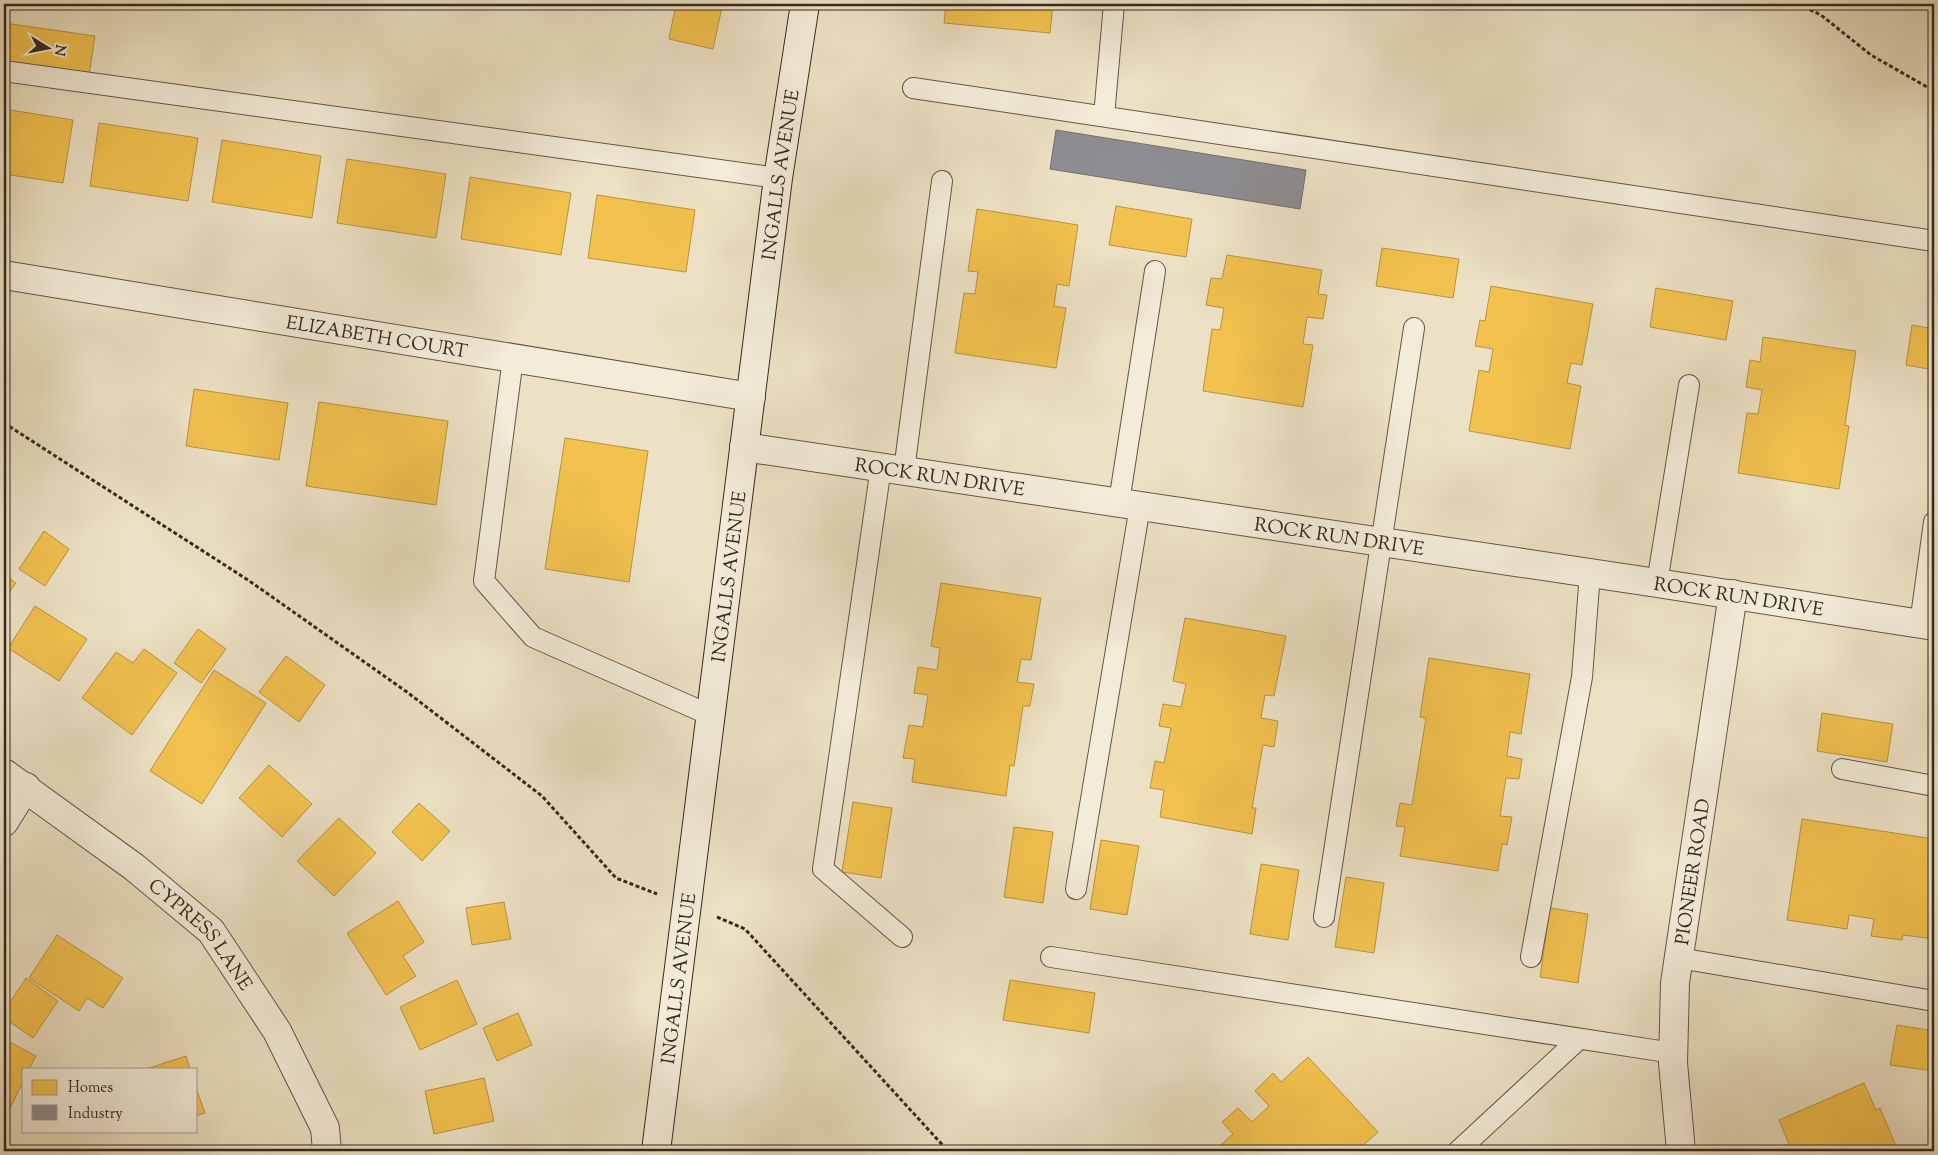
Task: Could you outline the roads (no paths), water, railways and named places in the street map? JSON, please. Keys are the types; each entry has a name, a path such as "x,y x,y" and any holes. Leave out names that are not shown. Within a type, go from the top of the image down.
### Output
{"street":[{"name":"INGALLS AVENUE","path":"656,1151 778,178 805,4"},
{"name":"ELIZABETH COURT","path":"4,275 750,397"},
{"name":"ROCK RUN DRIVE","path":"744,447 1590,572 1927,625"},
{"name":"PIONEER ROAD","path":"1681,1151 1673,1053 1676,983 1733,594"},
{"path":"4,822 15,780"},
{"name":"CYPRESS LANE","path":"15,780 134,868 211,931 277,1031 325,1128 327,1151"}],"lane":[{"path":"1104,116 1114,4"},
{"path":"4,70 778,178"},
{"path":"913,88 1934,241"},
{"path":"902,937 823,869 942,181"},
{"path":"1076,889 1129,504 1155,271"},
{"path":"1324,917 1414,328"},
{"path":"513,358 484,581 533,636 710,715"},
{"path":"1657,583 1689,385"},
{"path":"1927,625 1934,522"},
{"path":"1531,956 1582,677 1590,572"},
{"path":"1842,769 1934,786"},
{"path":"1051,957 1673,1053"},
{"path":"1679,958 1934,1001"},
{"path":"1458,1151 1579,1039"}]}
